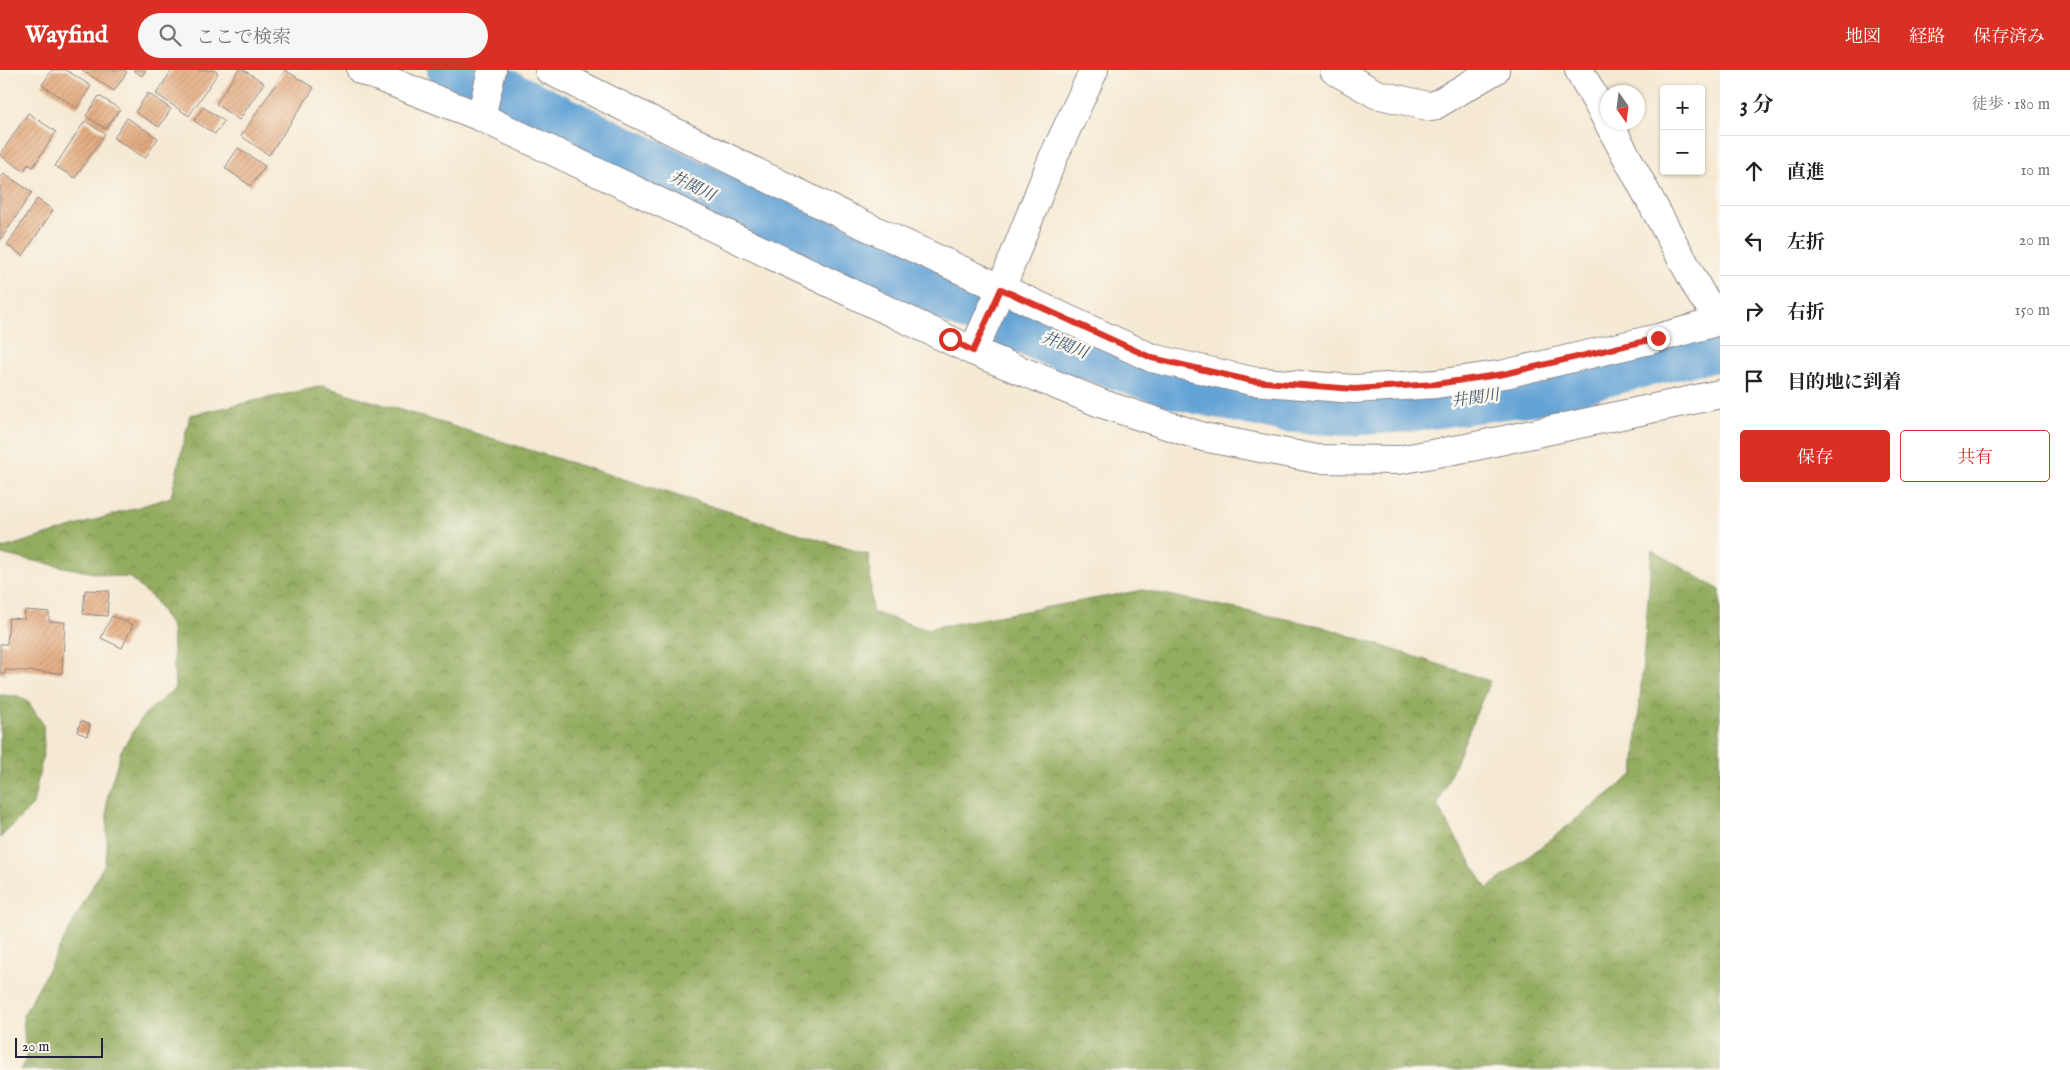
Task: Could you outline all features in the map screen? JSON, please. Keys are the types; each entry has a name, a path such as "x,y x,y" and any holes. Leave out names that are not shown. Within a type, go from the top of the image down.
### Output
{"street":[{"path":"362,70 481,117 973,351 1103,404 1203,437 1317,459 1398,460 1720,394"},
{"path":"481,117 492,70"},
{"path":"549,70 853,220 1152,358 1252,381 1354,389 1436,384 1504,374 1649,341 1720,321"},
{"path":"973,351 1001,289 1053,158 1094,70"},
{"path":"1334,70 1376,94 1432,108 1495,70"},
{"path":"1579,70 1600,108"},
{"path":"1612,130 1702,296 1720,317"}],"green space":[{"path":"323,386 869,555 872,612 925,629 1143,590 1320,626 1490,681 1437,806 1487,889 1634,774 1652,550 1720,590 1720,1070 21,1070 26,1059 23,1016 104,865 107,851 107,798 121,751 143,716 175,688 172,628 154,599 130,578 104,575 0,554 0,549 171,497 190,415"},
{"path":"0,695 18,696 29,703 43,724 44,749 33,805 0,838"}],"building":[{"path":"52,70 66,70 91,86 77,108 42,85"},
{"path":"82,70 124,70 127,72 114,91"},
{"path":"133,70 146,70 142,76"},
{"path":"172,70 214,70 218,73 189,116 156,94"},
{"path":"238,70 244,70 264,83 239,120 216,104"},
{"path":"285,70 314,88 269,155 241,136"},
{"path":"148,93 171,109 159,127 135,112"},
{"path":"99,96 120,109 106,129 86,116"},
{"path":"203,107 224,121 215,134 194,121"},
{"path":"28,113 56,132 33,167 28,164 24,171 0,155"},
{"path":"127,118 158,138 145,158 114,138"},
{"path":"85,121 105,134 75,178 55,166"},
{"path":"238,148 265,166 251,186 225,168"},
{"path":"4,174 32,192 0,241 0,179"},
{"path":"37,199 53,210 23,256 7,245"},
{"path":"85,590 109,591 107,616 83,614"},
{"path":"25,610 49,612 49,621 65,622 62,673 5,670 5,674 0,674 0,644 7,644 9,618 24,619"},
{"path":"112,616 133,625 122,648 101,638"},
{"path":"81,721 90,725 87,736 77,732"}],"waterway":[{"name":"井関川","path":"453,70 767,221 1078,351 1184,385 1282,406 1347,410 1407,406 1551,387 1595,373 1695,349 1720,346"}],"route":[{"path":"950,339 973,351 1001,289 1152,358 1252,381 1354,389 1436,384 1504,374 1658,338"}]}
